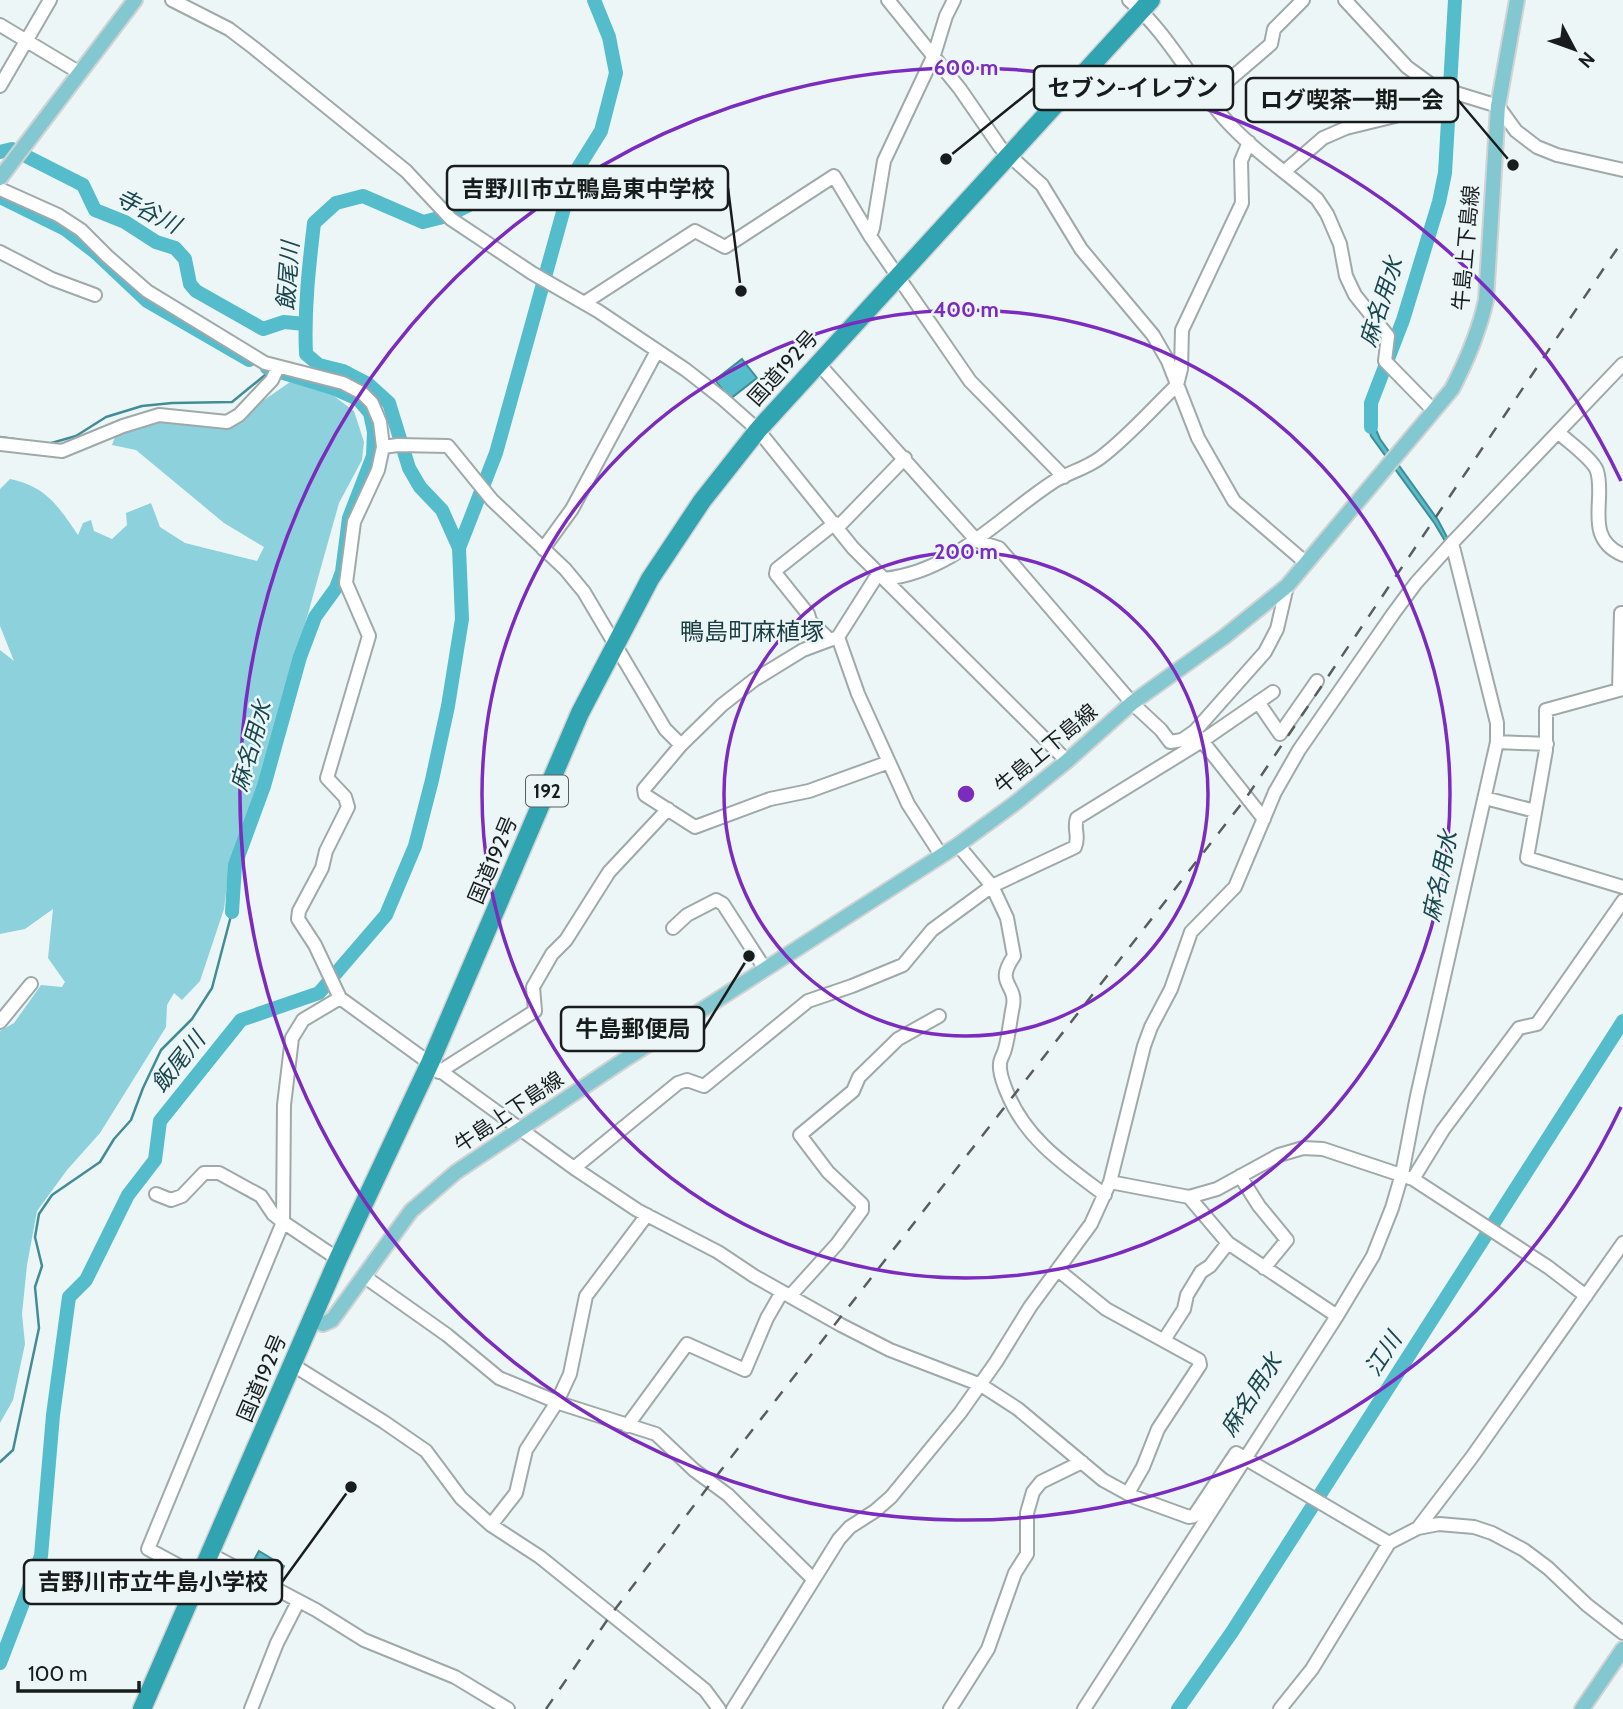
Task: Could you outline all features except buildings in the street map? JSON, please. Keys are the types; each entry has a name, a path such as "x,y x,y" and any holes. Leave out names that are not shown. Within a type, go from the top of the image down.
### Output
{"highway":[{"name":"国道192号","path":"142,1709 338,1259 435,1068 580,713 650,579 702,501 758,430 1009,155 1140,3"}],"main road":[{"path":"0,177 135,0"},
{"name":"牛島上下島線","path":"312,1321 323,1324 332,1320 365,1278 411,1210 456,1172 958,845 1067,761 1132,703 1224,637 1287,586 1452,389 1468,359 1480,327 1486,300 1498,106 1517,0"},
{"path":"1582,1709 1623,1649"}],"street":[{"path":"0,86 50,0"},
{"path":"172,0 229,29 254,48 406,171 447,215 704,384 758,430 853,548 1067,761"},
{"path":"888,0 934,55 1000,147 1042,185 1081,249 1153,335 1168,360 1198,438 1234,501 1306,562"},
{"path":"870,236 884,161 934,55 954,0"},
{"path":"1208,98 1271,44 1274,29 1303,0"},
{"path":"1345,0 1407,67 1436,88 1498,106 1516,131 1537,147 1556,155 1623,170"},
{"path":"1140,3 1224,118 1317,199 1340,244 1346,276 1355,295 1388,336 1387,363 1433,410"},
{"path":"0,25 80,73"},
{"path":"1285,171 1323,138 1346,128 1395,116 1411,108 1436,88"},
{"path":"889,762 809,791 770,799 695,827 645,795 644,789 681,745 722,705 754,680 803,650 834,638 853,615 867,588 881,576 900,577 953,555 977,541 1054,481 1101,458 1177,384 1181,369 1182,330 1242,203 1241,161 1249,142"},
{"path":"584,303 695,231 725,247 834,176 897,277 970,381 1064,477"},
{"path":"0,189 58,215 81,230 147,291 277,371 343,383 372,402 380,422 383,447 378,470 354,522 346,583 369,636 327,778 345,797 348,807 322,868 299,911 298,919 317,948 339,995 520,1130 647,1215 718,1252 786,1294 890,1350 981,1385 1018,1409 1103,1480 1189,1517 1195,1516 1236,1453 1389,1543"},
{"path":"0,252 52,279 95,295"},
{"path":"543,549 572,509 591,476 657,351"},
{"path":"818,363 977,541 999,548 1132,703 1170,742 1198,736 1265,652 1277,629 1287,586"},
{"path":"733,1709 839,1539 850,1527 891,1497 981,1385 1030,1307 1091,1224 1110,1182 1144,1046 1171,989 1187,941 1204,917 1235,887 1275,792 1299,750 1392,614 1448,547 1623,364"},
{"path":"0,444 62,451 123,426 159,415 227,422 239,415 277,371"},
{"path":"1558,432 1592,462 1597,471 1599,528 1603,539 1623,555"},
{"path":"383,447 448,446 492,500 565,569 584,592 665,729 681,745"},
{"path":"905,458 837,525 778,569 776,574 808,614 810,621 834,638 908,804 941,855"},
{"path":"1084,1709 1378,1244 1392,1208 1402,1175 1417,1096 1497,742 1497,723 1448,547"},
{"path":"1623,613 1619,690 1546,710 1547,744 1527,858 1623,887"},
{"path":"1258,702 1280,734 1317,681"},
{"path":"574,1168 678,1083 687,1080 704,1086 808,1001 903,965 932,930 992,886 1075,847 1079,839 1074,825 1077,818 1198,736 1273,692"},
{"path":"1198,736 1264,819"},
{"path":"1497,742 1547,744"},
{"path":"1485,798 1535,811"},
{"path":"435,1068 534,1012 533,987 552,954 566,940 608,872 668,809"},
{"path":"958,845 992,886 1007,918 1014,956 1004,976 1014,1001 1005,1049 999,1064 1017,1116 1037,1140 1105,1195"},
{"path":"673,928 687,915 716,900 723,904 765,969"},
{"path":"1402,1175 1443,1130 1519,1028 1537,1024 1623,901"},
{"path":"0,1022 31,984"},
{"path":"200,1577 148,1549 283,1222 284,1105 292,1038 303,1020 339,995"},
{"path":"627,1426 687,1345 745,1370 767,1318 786,1294 837,1244 862,1210 862,1204 828,1172 800,1135 853,1091 859,1077 898,1039 939,1016"},
{"path":"1110,1182 1189,1197 1217,1189 1279,1155 1303,1148 1323,1149 1402,1175 1548,1266 1586,1296"},
{"path":"156,1194 172,1200 182,1196 204,1172 219,1174 261,1196 273,1214 338,1259"},
{"path":"1240,1176 1259,1206 1287,1240 1264,1268"},
{"path":"1189,1197 1228,1242 1334,1315"},
{"path":"491,1525 516,1493 526,1450 557,1402 570,1374 586,1296 647,1215"},
{"path":"1164,1340 1184,1309 1187,1295 1201,1272 1210,1266 1228,1242"},
{"path":"1418,1528 1472,1457 1623,1243"},
{"path":"1058,1270 1105,1309 1199,1360 1200,1365 1158,1429 1143,1467 1128,1493"},
{"path":"365,1278 447,1335 499,1378 557,1402 656,1434 694,1470 728,1495 813,1580"},
{"path":"293,1366 426,1451 461,1498 491,1525 540,1557 705,1690 719,1709"},
{"path":"950,1709 988,1649 1015,1573 1027,1554 1027,1513 1033,1492 1048,1478 1082,1462"},
{"path":"1280,1709 1312,1669 1389,1543 1418,1528 1438,1524 1474,1527 1492,1532 1524,1550 1548,1568 1587,1605 1623,1633"},
{"path":"211,1554 364,1640 455,1677 508,1709"},
{"path":"251,1709 276,1643 298,1602"}],"shaded area":[{"path":"742,359 757,378 730,399 715,380"},
{"path":"290,382 331,394 354,411 364,442 362,460 339,503 263,774 229,869 224,909 200,981 182,1000 174,993 167,1005 166,1027 100,1133 67,1170 37,1211 27,1265 22,1314 25,1344 13,1400 0,1423 0,1031 14,1023 41,985 62,987 65,982 48,958 53,909 25,929 0,934 0,650 14,661 0,626 0,489 10,479 33,487 50,499 78,535 83,523 91,520 94,531 112,539 127,525 126,513 151,503 160,527 185,543 257,561 264,547 224,523 136,450 112,445 116,434 158,422 229,429"},
{"path":"1373,405 1374,425 1380,439 1438,520 1448,539 1449,554 1435,524 1371,436 1367,411"},
{"path":"259,1551 284,1566 276,1581 250,1567"}],"waterway":[{"name":"飯尾川","path":"459,548 496,453 573,176 601,131 616,73 609,37 594,0"},
{"name":"麻名用水","path":"1371,427 1371,403 1403,320 1439,202 1445,173 1455,0"},
{"name":"寺谷川","path":"0,152 12,149 83,185 95,210 125,222 156,242 175,248 185,259 190,284 196,291 263,329 284,322 305,324"},
{"name":"飯尾川","path":"0,1663 41,1556 53,1415 69,1297 86,1280 128,1195 155,1160 160,1121 241,1020 319,993 386,915 415,846 432,780 448,706 462,619 459,548 442,510 420,487 409,468 389,403 368,384 343,371 319,365 306,354 306,304 314,223 336,203 363,196 423,222 447,216 503,188 539,187 573,176"},
{"name":"麻名用水","path":"0,197 65,229 95,252 147,301 249,360"},
{"name":"麻名用水","path":"232,912 235,865 264,786 300,657 315,617 336,588 342,572 349,518 373,456 374,432 370,413 358,399 333,388 267,368"},
{"path":"48,444 76,436 106,417 142,406 232,402 270,371"},
{"path":"0,437 21,440"},
{"name":"麻名用水","path":"0,1462 13,1450 39,1328 35,1287 42,1266 35,1237 39,1214 52,1195 100,1162 114,1139 131,1120 161,1050 192,1019 212,988 232,912"},
{"name":"江川","path":"1178,1709 1232,1632 1623,1021"}],"railway":[{"path":"546,1709 610,1616 711,1483 1246,798 1623,240"}],"place":[{"name":"セブン-イレブン","path":"946,159"},
{"name":"ログ喫茶一期一会","path":"1513,165"},
{"name":"吉野川市立鴨島東中学校","path":"741,291"},
{"name":"牛島郵便局","path":"749,956"},
{"name":"吉野川市立牛島小学校","path":"351,1487"}],"district":[{"name":"鴨島町麻植塚","path":"752,632"}]}
